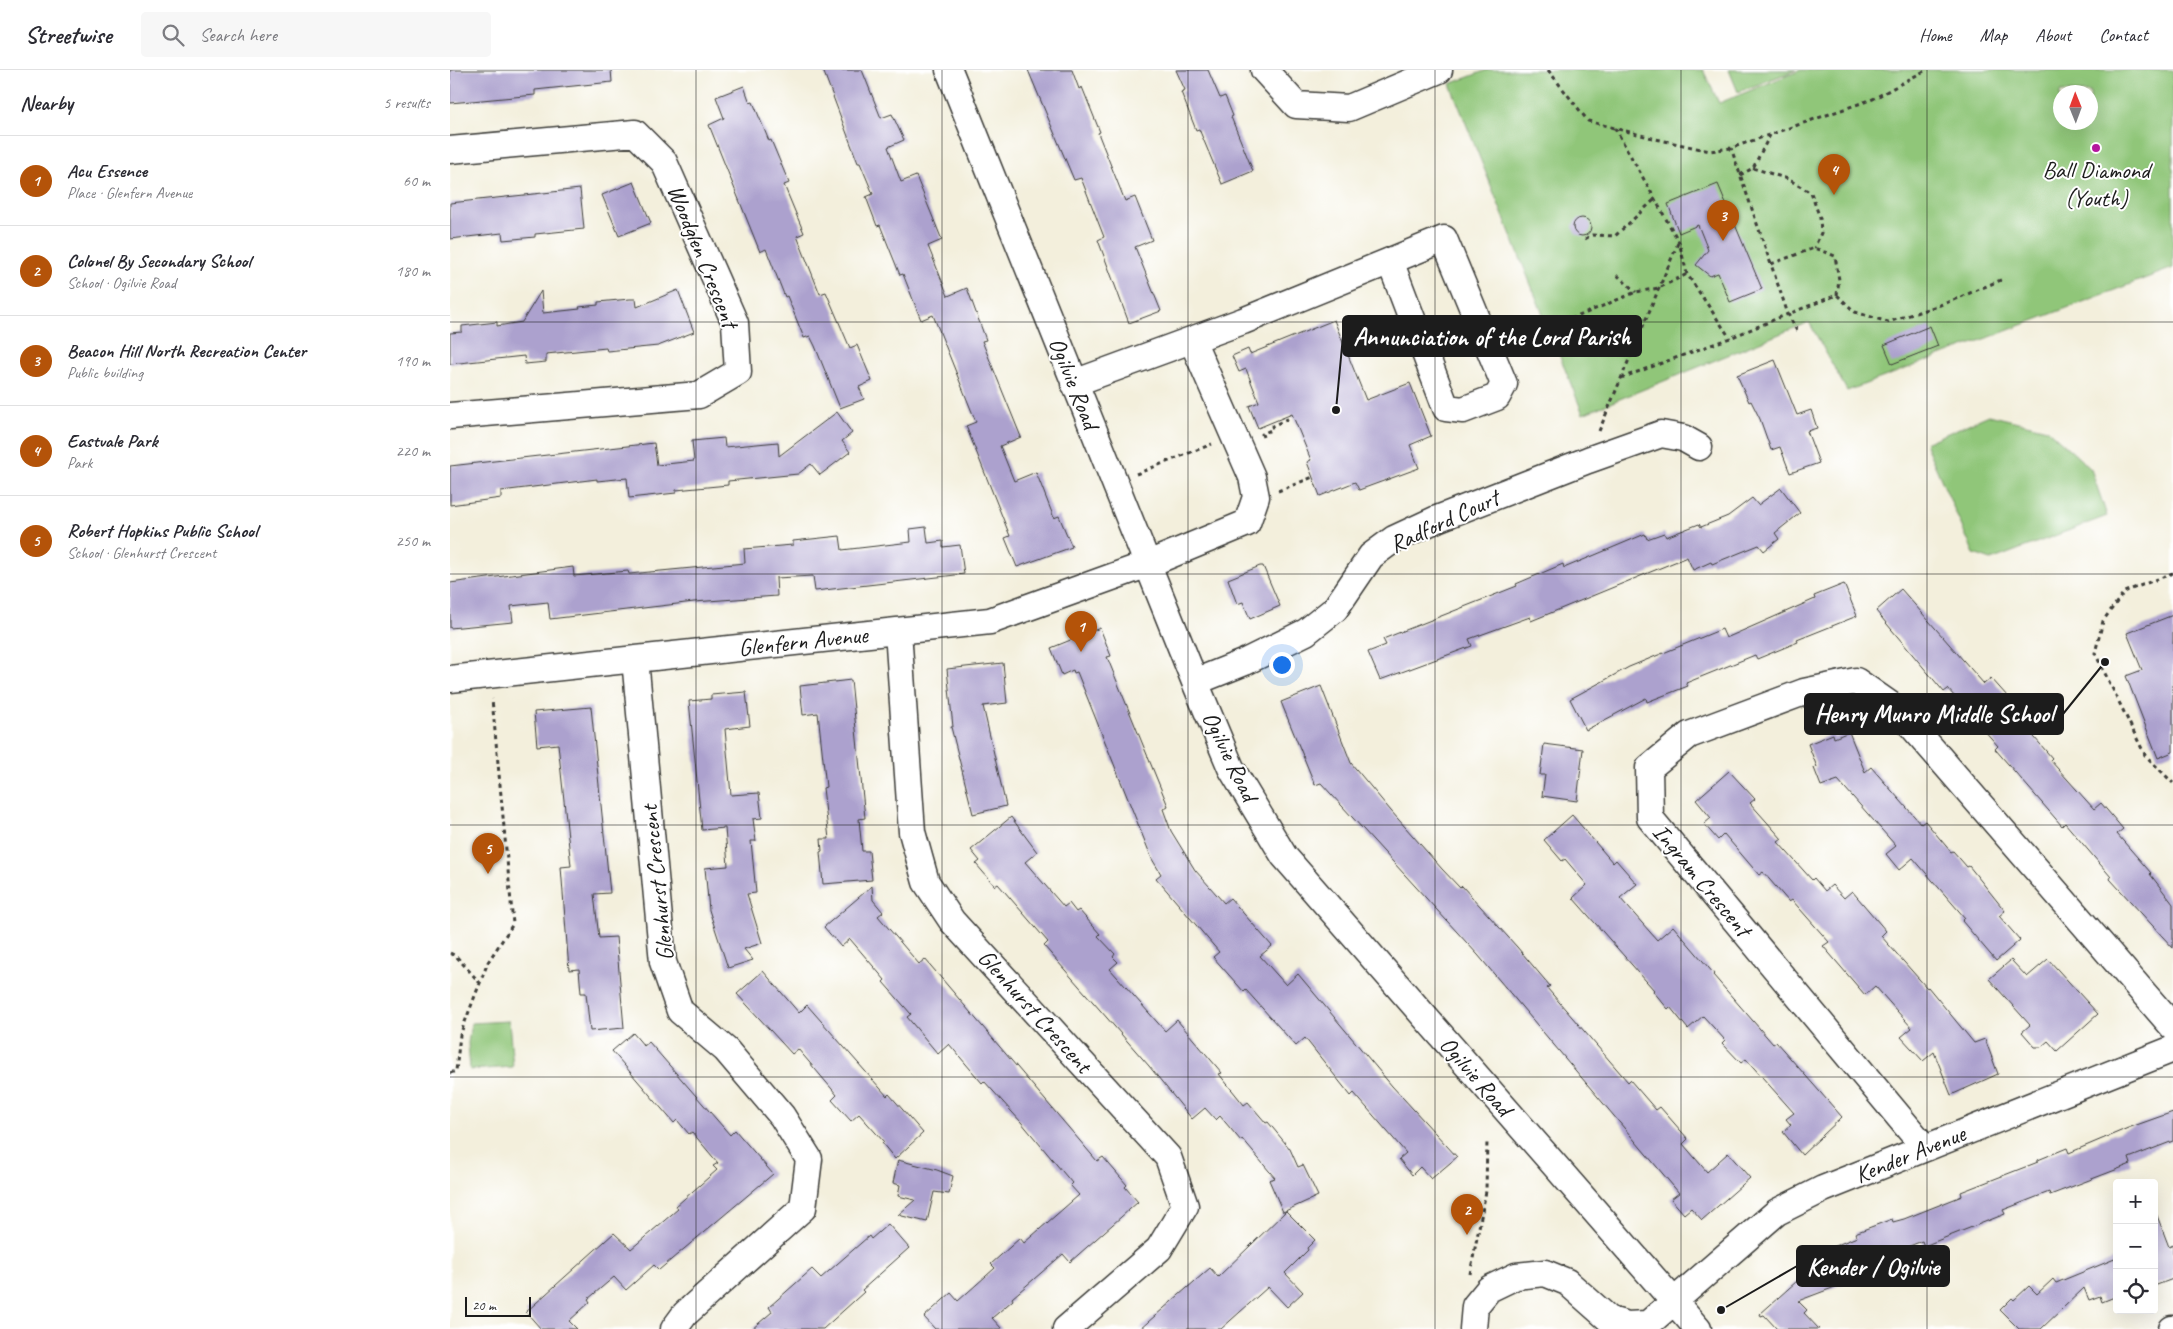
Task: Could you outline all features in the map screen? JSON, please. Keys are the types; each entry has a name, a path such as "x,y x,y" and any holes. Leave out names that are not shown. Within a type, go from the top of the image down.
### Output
{"street":[{"name":"Ogilvie Road","path":"948,70 1194,682 1231,768 1284,856 1698,1329"},
{"path":"1264,70 1296,106 1349,108 1439,70"},
{"name":"Woodglen Crescent","path":"450,150 635,133 664,162 734,323 738,372 699,396 450,416"},
{"path":"1074,384 1243,321 1390,261 1444,239 1504,384 1497,397 1462,410 1446,408 1390,261"},
{"path":"1192,340 1252,477 1256,497"},
{"name":"Radford Court","path":"1194,682 1245,662 1306,632 1335,609 1371,556 1394,539 1588,460 1661,434 1683,438 1699,447"},
{"name":"Glenfern Avenue","path":"450,679 990,621 1148,564 1247,523 1256,497"},
{"name":"Glenhurst Crescent","path":"898,631 912,832 926,882 952,921 1168,1156 1185,1206 1159,1248 1066,1329"},
{"name":"Glenhurst Crescent","path":"634,659 663,962 680,1011 726,1050 782,1116 809,1159 803,1208 685,1314 674,1329"},
{"name":"Ingram Crescent","path":"1925,1148 1650,818 1649,768 1689,735 1804,692 1856,681 1899,711 2173,1027"},
{"name":"Kender Avenue","path":"1644,1326 1777,1212 1823,1189 2173,1049"},
{"path":"1473,1329 1475,1306 1490,1289 1516,1276 1545,1273 1567,1282 1610,1320 1627,1325 1644,1326"}],"path":[{"path":"1548,70 1588,121 1710,151 1731,148 1873,99 1926,70"},
{"path":"1615,127 1679,242 1687,274 1730,338"},
{"path":"1740,175 1754,168 1770,134"},
{"path":"1731,148 1788,314 1798,331"},
{"path":"1754,168 1788,178 1810,193 1820,218 1821,233 1814,248"},
{"path":"1585,239 1592,235 1614,236 1655,199"},
{"path":"1588,460 1679,242"},
{"path":"1771,264 1814,248 1835,256 1839,280 1837,296"},
{"path":"1491,353 1636,292 1660,288 1687,274"},
{"path":"1617,275 1636,292"},
{"path":"1837,296 1855,312 1888,322 1946,304 2001,280"},
{"path":"1621,378 1837,296"},
{"path":"1114,482 1237,441 1263,436 1262,434 1273,429 1272,426 1290,418"},
{"path":"1256,497 1275,492 1313,477"},
{"path":"2173,573 2124,592 2103,620 2095,653 2145,755 2173,784"},
{"path":"450,1073 456,1071 460,1034 488,962 513,924 492,696"},
{"path":"450,953 456,956 480,984"},
{"path":"1468,1283 1486,1191 1487,1140"}],"green space":[{"path":"1487,70 1703,70 1719,103 1801,70 2173,70 2173,268 1847,391 1809,322 1583,414 1450,84"},
{"path":"1729,70 1796,70 1738,92"},
{"path":"1989,415 2047,429 2091,469 2107,516 1991,560 1974,554 1925,443"},
{"path":"509,1021 513,1067 470,1070 468,1043 471,1023"}],"building":[{"path":"450,70 611,70 612,82 535,90 535,95 450,103"},
{"path":"823,70 862,70 881,118 892,114 904,140 888,147 901,182 916,176 942,240 928,246 948,296 967,288 986,340 982,341 1021,437 1000,446 1014,481 1036,472 1054,518 1059,516 1072,547 1017,567 1005,538 1010,536 966,426 976,422 933,315 921,320 903,274 900,275 880,225 877,226 866,197 873,194 860,163 858,163"},
{"path":"1028,70 1072,70 1079,89 1082,87 1125,201 1135,197 1152,240 1135,247 1161,311 1129,323 1098,240 1104,237 1081,178 1074,180"},
{"path":"1176,70 1208,70 1220,98 1225,96 1233,116 1231,117 1253,171 1222,184 1199,129 1196,130 1181,92 1185,90"},
{"path":"744,86 750,103 753,102 769,141 771,140 789,183 784,185 804,233 797,236 820,294 826,292 850,348 857,345 872,381 859,387 864,399 840,408 815,346 810,336 804,338 766,249 760,252 709,125 724,118 716,97"},
{"path":"634,182 651,223 619,236 602,195"},
{"path":"1718,184 1762,289 1730,302 1718,273 1710,276 1696,265 1708,250 1698,225 1679,233 1668,204"},
{"path":"580,189 584,229 535,234 535,237 503,240 502,233 450,239 450,203"},
{"path":"1582,218 1590,223 1591,227 1586,235 1582,236 1574,231 1573,227 1578,219"},
{"path":"678,290 694,332 658,346 607,351 606,348 546,354 546,362 525,364 524,356 450,364 450,333 462,332 462,326 497,322 497,326 522,322 541,291 543,313 580,309 579,307 598,305 598,302 630,299 636,299 637,307"},
{"path":"1334,320 1366,400 1410,383 1431,436 1410,445 1419,468 1359,490 1355,482 1320,496 1307,462 1311,460 1292,414 1258,428 1249,406 1259,402 1246,369 1239,372 1232,356 1248,349 1250,354"},
{"path":"1930,326 1938,346 1892,364 1884,345"},
{"path":"1775,360 1797,415 1811,410 1817,428 1807,431 1819,463 1790,473 1780,447 1771,450 1760,419 1751,401 1749,402 1737,375"},
{"path":"837,412 852,433 842,441 850,452 820,475 811,464 798,474 728,481 728,485 676,490 676,493 629,498 627,478 597,481 597,479 501,491 501,498 450,505 450,466 654,443 657,465 694,461 692,441 724,438 725,447 778,442 779,456"},
{"path":"1781,488 1800,513 1775,533 1779,539 1764,551 1759,545 1693,570 1687,557 1531,621 1530,617 1469,639 1472,646 1380,680 1368,652 1386,645 1383,639 1517,586 1516,584 1563,564 1564,568 1645,534 1647,539 1664,533 1666,537 1699,524 1701,527 1728,516 1752,498 1758,505"},
{"path":"926,527 928,543 943,541 943,547 960,545 964,574 815,591 813,576 776,578 777,596 694,602 550,619 548,602 511,606 513,622 450,628 450,583 573,567 574,576 628,571 629,574 745,563 744,549 793,545 793,541 840,536 842,550 911,542 910,529"},
{"path":"1263,566 1280,606 1250,619 1243,602 1237,604 1228,579"},
{"path":"1844,584 1857,616 1797,640 1798,642 1757,659 1755,655 1686,683 1688,686 1647,702 1646,698 1586,730 1570,699 1629,667 1722,629 1726,638 1815,599 1814,596"},
{"path":"1901,589 1984,684 1991,678 2016,706 2011,710 2052,758 2050,760 2094,809 2101,803 2123,829 2117,834 2151,873 2173,904 2173,948 2110,879 2111,877 2065,823 2062,826 1995,749 1998,746 1948,689 1944,692 1876,611"},
{"path":"2173,615 2173,752 2158,758 2126,676 2142,670 2127,633"},
{"path":"1100,628 1111,656 1107,657 1168,806 1163,809 1171,831 1195,870 1224,903 1230,898 1272,946 1260,956 1286,985 1298,974 1392,1086 1457,1157 1431,1179 1420,1167 1412,1175 1399,1159 1406,1153 1354,1093 1351,1096 1305,1038 1296,1046 1246,990 1244,992 1213,957 1219,952 1156,878 1161,874 1152,859 1077,672 1074,673 1073,670 1062,675 1051,648"},
{"path":"1003,663 1007,703 983,706 1006,806 973,814 951,727 953,727 947,669"},
{"path":"851,680 865,818 859,819 862,851 869,851 872,880 823,884 820,852 822,851 821,839 829,839 823,788 826,787 818,713 803,715 800,686"},
{"path":"1321,686 1351,763 1391,811 1442,869 1460,888 1462,886 1517,947 1550,986 1547,988 1628,1082 1630,1080 1656,1110 1660,1107 1688,1139 1683,1144 1707,1172 1728,1153 1750,1178 1702,1220 1691,1208 1684,1214 1671,1199 1679,1193 1478,955 1321,783 1315,785 1281,702"},
{"path":"746,692 750,726 725,729 731,795 759,793 762,818 753,819 756,841 751,841 756,893 747,894 762,943 744,949 753,960 728,968 709,910 705,868 728,866 725,828 702,830 689,701 711,699 711,695"},
{"path":"591,707 610,893 594,894 599,938 616,937 624,1028 590,1031 586,993 581,993 579,969 569,970 561,867 571,866 558,744 537,746 534,712"},
{"path":"1849,732 1865,772 1871,767 1921,824 1925,821 1951,852 1953,851 1967,867 1969,866 2005,911 1999,916 2020,940 1996,961 1962,921 1965,918 1913,858 1899,870 1886,854 1896,846 1838,780 1821,786 1814,768 1817,767 1808,744 1833,734 1834,738"},
{"path":"1544,744 1583,749 1577,801 1542,796 1545,775 1540,775"},
{"path":"1729,771 1755,799 1750,803 1782,839 1778,842 1812,880 1814,878 1825,891 1832,885 1844,898 1852,891 1886,931 1881,936 1928,987 1974,1043 1985,1039 1998,1074 1951,1095 1934,1052 1923,1061 1901,1037 1912,1028 1875,986 1865,995 1823,946 1829,942 1792,900 1789,902 1763,872 1759,875 1724,834 1718,840 1704,824 1711,818 1696,800"},
{"path":"1572,815 1613,863 1616,860 1637,884 1620,898 1657,940 1673,926 1773,1044 1776,1042 1842,1117 1802,1155 1783,1132 1791,1125 1786,1119 1794,1113 1746,1059 1741,1063 1722,1043 1725,1040 1703,1016 1688,1029 1670,1007 1668,1009 1654,990 1573,898 1587,885 1565,859 1562,861 1544,840"},
{"path":"1011,817 1037,852 1025,862 1064,907 1069,903 1076,912 1079,910 1100,934 1098,936 1115,954 1113,957 1118,962 1110,969 1165,1031 1177,1020 1222,1073 1219,1074 1244,1105 1248,1102 1266,1123 1268,1122 1290,1149 1298,1167 1303,1165 1318,1196 1283,1212 1269,1180 1275,1178 1242,1139 1241,1141 1220,1116 1216,1120 1205,1108 1192,1119 1149,1066 1044,946 1048,942 998,884 995,886 976,864 980,861 971,850"},
{"path":"872,886 873,900 883,912 878,916 919,964 925,959 1097,1161 1103,1157 1127,1185 1125,1187 1138,1202 1070,1262 1063,1254 1012,1298 1013,1300 992,1318 1002,1329 935,1329 924,1317 951,1293 958,1301 995,1268 991,1264 1020,1238 1024,1243 1079,1195 1070,1185 1072,1183 1021,1122 984,1081 982,1083 949,1044 938,1054 907,1017 911,1014 883,982 885,980 850,939 841,947 824,927"},
{"path":"2048,959 2098,1014 2057,1051 2048,1041 2041,1047 2035,1047 2022,1032 2030,1025 1989,979 2011,960 2027,977"},
{"path":"763,971 799,1013 807,1005 887,1096 889,1094 923,1133 895,1159 882,1143 884,1142 859,1114 851,1121 832,1100 837,1095 798,1049 792,1054 737,994"},
{"path":"633,1033 644,1046 649,1042 730,1135 735,1130 773,1174 659,1270 654,1265 626,1290 614,1277 588,1299 590,1302 569,1321 577,1329 541,1329 526,1312 614,1233 631,1249 678,1209 676,1206 717,1170 713,1166 718,1163 692,1132 689,1134 677,1120 674,1123 612,1051"},
{"path":"2173,1112 2173,1141 2129,1158 2131,1164 2050,1195 2049,1192 2003,1210 2005,1214 1924,1246 1922,1241 1860,1266 1864,1276 1798,1301 1807,1310 1804,1313 1819,1329 1777,1329 1764,1315 1761,1316 1760,1314 1806,1273 1803,1266 1830,1255 1827,1249 1857,1237 1855,1233 1892,1219 1893,1222 1904,1219 1962,1196 1961,1192 2038,1162 2038,1160 2067,1148 2069,1153 2128,1128"},
{"path":"898,1160 953,1176 949,1194 934,1192 927,1222 898,1215 915,1200 898,1196 900,1185 893,1183"},
{"path":"1286,1211 1315,1240 1307,1248 1308,1250 1285,1273 1303,1292 1287,1307 1268,1287 1221,1329 1140,1329 1210,1268 1218,1277"},
{"path":"2158,1218 2169,1247 2173,1245 2173,1279 2158,1285"},
{"path":"888,1224 909,1248 862,1290 864,1292 823,1329 752,1329 772,1312 769,1307 812,1269 821,1278 869,1236 871,1239"},
{"path":"2113,1260 2113,1298 2102,1302 2100,1296 2089,1300 2084,1288 2041,1329 2019,1329 2000,1310 2012,1298 2014,1300 2029,1286 2037,1294 2053,1279 2056,1283"}],"place":[{"name":"Ball Diamond (Youth)","path":"2096,148"},
{"name":"Eastvale Park","path":"1834,195"},
{"name":"Beacon Hill North Recreation Center","path":"1723,241"},
{"name":"Annunciation of the Lord Parish","path":"1336,410"},
{"name":"Acu Essence","path":"1081,652"},
{"name":"Henry Munro Middle School","path":"2105,662"},
{"name":"Robert Hopkins Public School","path":"488,874"},
{"name":"Colonel By Secondary School","path":"1467,1235"},
{"name":"Kender / Ogilvie","path":"1721,1310"}]}
